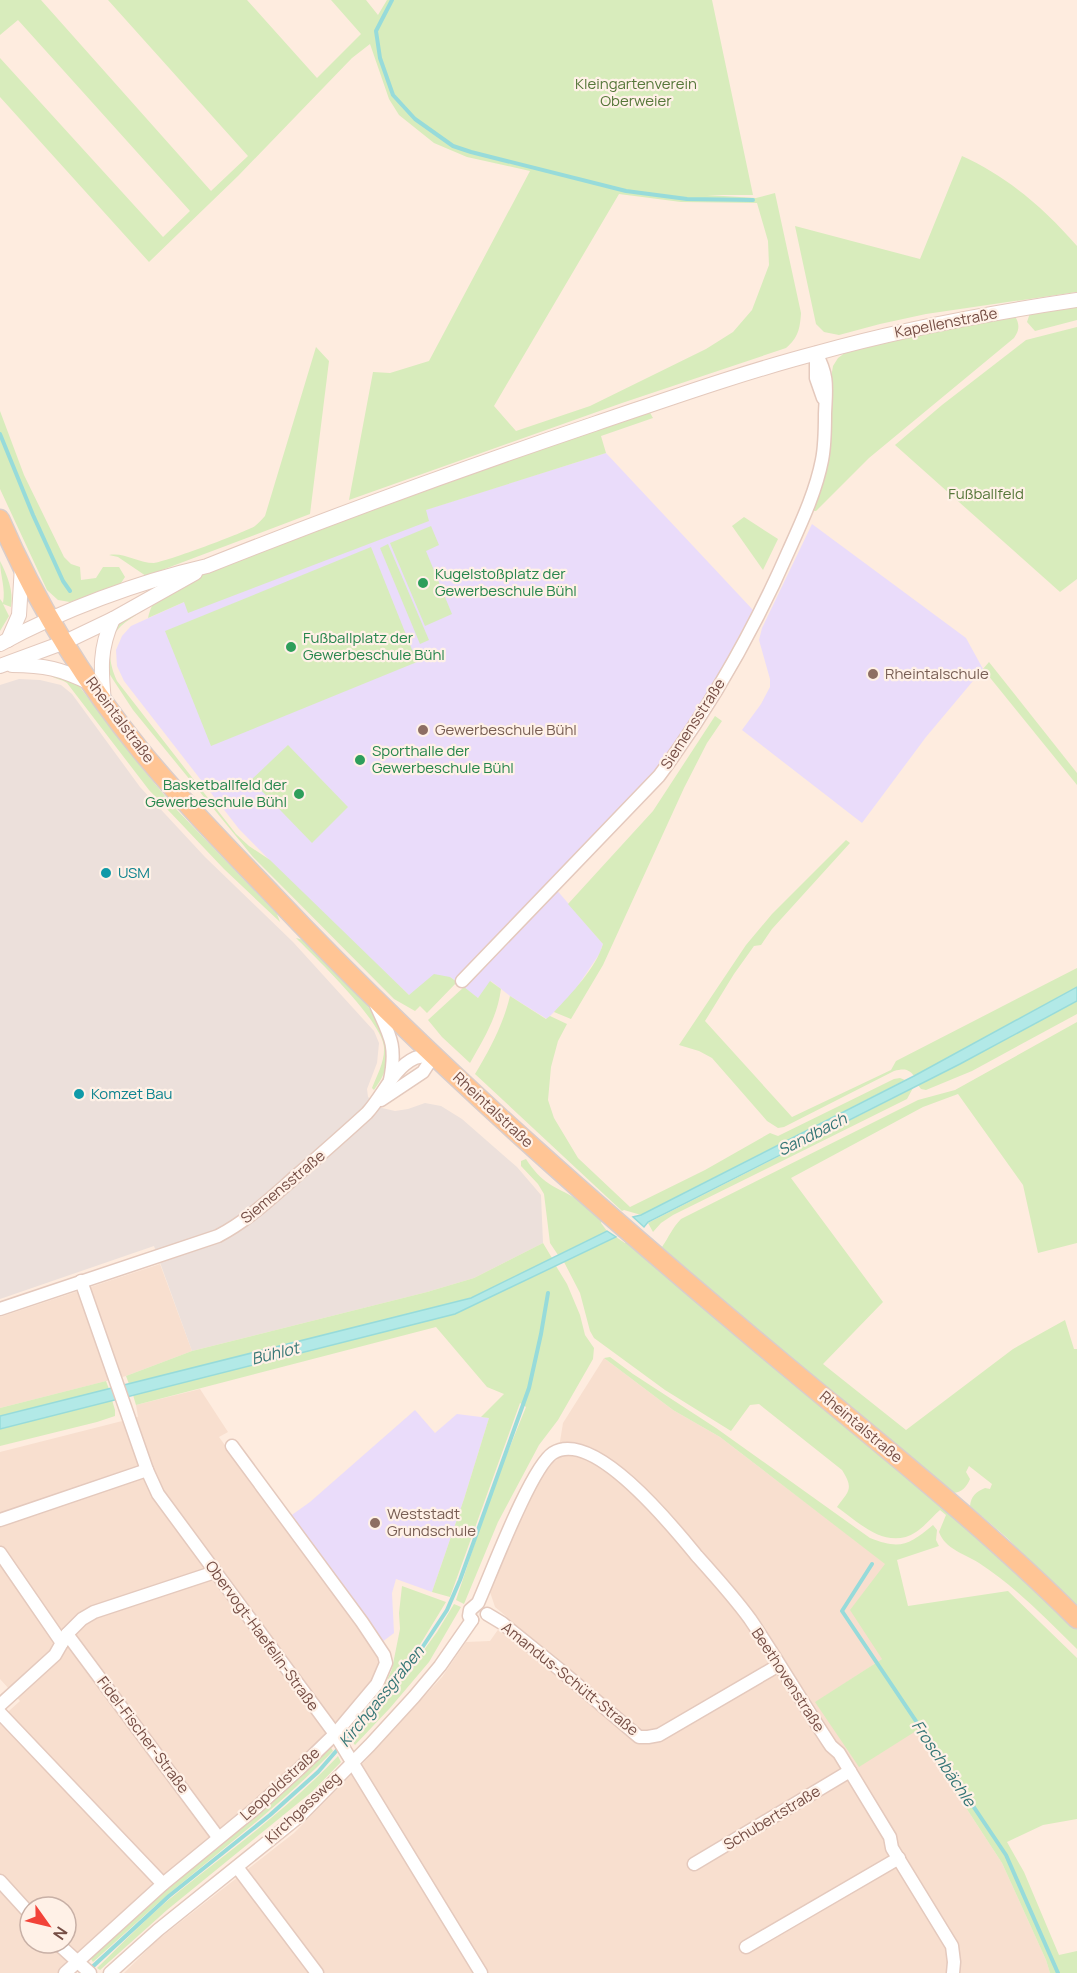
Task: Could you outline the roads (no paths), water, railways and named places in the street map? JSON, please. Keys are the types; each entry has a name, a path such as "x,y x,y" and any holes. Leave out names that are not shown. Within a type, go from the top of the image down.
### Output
{"main road":[{"name":"Rheintalstraße","path":"0,519 65,642 90,683 140,749 181,798 373,998 612,1218 956,1507 1077,1619"}],"street":[{"name":"Kapellenstraße","path":"207,566 507,453 701,387 816,353 918,327 1077,300"},
{"name":"Siemensstraße","path":"462,981 659,776 687,738 745,641 804,516 822,461 827,382 824,368 816,353"},
{"path":"4,642 19,615 22,564"},
{"path":"4,642 51,618 176,573 207,566"},
{"path":"2,666 65,642 113,619 207,566"},
{"path":"104,702 101,654 113,619"},
{"path":"2,666 43,665 90,683"},
{"path":"373,998 393,1043 394,1060 390,1081"},
{"name":"Siemensstraße","path":"0,1309 218,1236 236,1226 254,1213 378,1102 390,1081 407,1064 416,1058 434,1055"},
{"path":"378,1102 423,1072 434,1055"},
{"name":"Obervogt-Haefelin-Straße","path":"81,1281 118,1381 147,1470 158,1494 336,1737 482,1973"},
{"name":"Leopoldstraße","path":"65,1973 83,1967 163,1884 280,1788 336,1737 377,1684 386,1663 384,1655 362,1622 232,1446"},
{"name":"Beethovenstraße","path":"553,1453 564,1448 576,1449 615,1470 639,1490 736,1601 831,1746 839,1753 890,1836 892,1848 952,1946 953,1973"},
{"name":"Kirchgassweg","path":"110,1973 158,1930 301,1815 350,1760 394,1720 433,1676 472,1620 470,1610 478,1603 520,1505 546,1460 553,1453"},
{"path":"0,1520 147,1470"},
{"name":"Fidel-Fischer-Straße","path":"0,1553 218,1837"},
{"path":"0,1705 48,1662 81,1619 94,1612 215,1572"},
{"path":"472,1620 479,1621 487,1614 485,1607 478,1603"},
{"name":"Amandus-Schütt-Straße","path":"487,1614 498,1620 559,1669 639,1737 659,1735 779,1665"},
{"path":"0,1713 163,1884"},
{"name":"Schubertstraße","path":"694,1864 850,1771"},
{"path":"746,1947 899,1858"},
{"path":"237,1867 317,1973"},
{"path":"0,1881 18,1901"},
{"path":"70,1955 83,1967"}],"water":[{"name":"Sandbach","path":"1077,987 1077,1001 960,1064 648,1222 644,1227 633,1217 641,1215 914,1076"},
{"name":"Bühlot","path":"607,1231 616,1237 455,1314 0,1429 0,1416 471,1298"}],"waterway":[{"path":"392,0 376,31 380,58 393,95 415,119 453,146 626,191 687,199 753,200"},
{"path":"0,434 33,515 63,581 70,591"},
{"name":"Kirchgassgraben","path":"89,1970 169,1896 270,1815 318,1772 410,1666 447,1610 460,1580 529,1388 548,1293"},
{"name":"Froschbächle","path":"872,1564 842,1611 1006,1855 1058,1973"}],"place":[{"name":"Kugelstoßplatz der Gewerbeschule Bühl","path":"423,583"},
{"name":"Fußballplatz der Gewerbeschule Bühl","path":"291,647"},
{"name":"Rheintalschule","path":"873,674"},
{"name":"Gewerbeschule Bühl","path":"423,730"},
{"name":"Sporthalle der Gewerbeschule Bühl","path":"360,760"},
{"name":"Basketballfeld der Gewerbeschule Bühl","path":"299,794"},
{"name":"USM","path":"106,873"},
{"name":"Komzet Bau","path":"79,1094"},
{"name":"Weststadt Grundschule","path":"375,1523"}],"park label":[{"name":"Kleingartenverein Oberweier","path":"636,92"},
{"name":"Fußballfeld","path":"986,494"}]}
